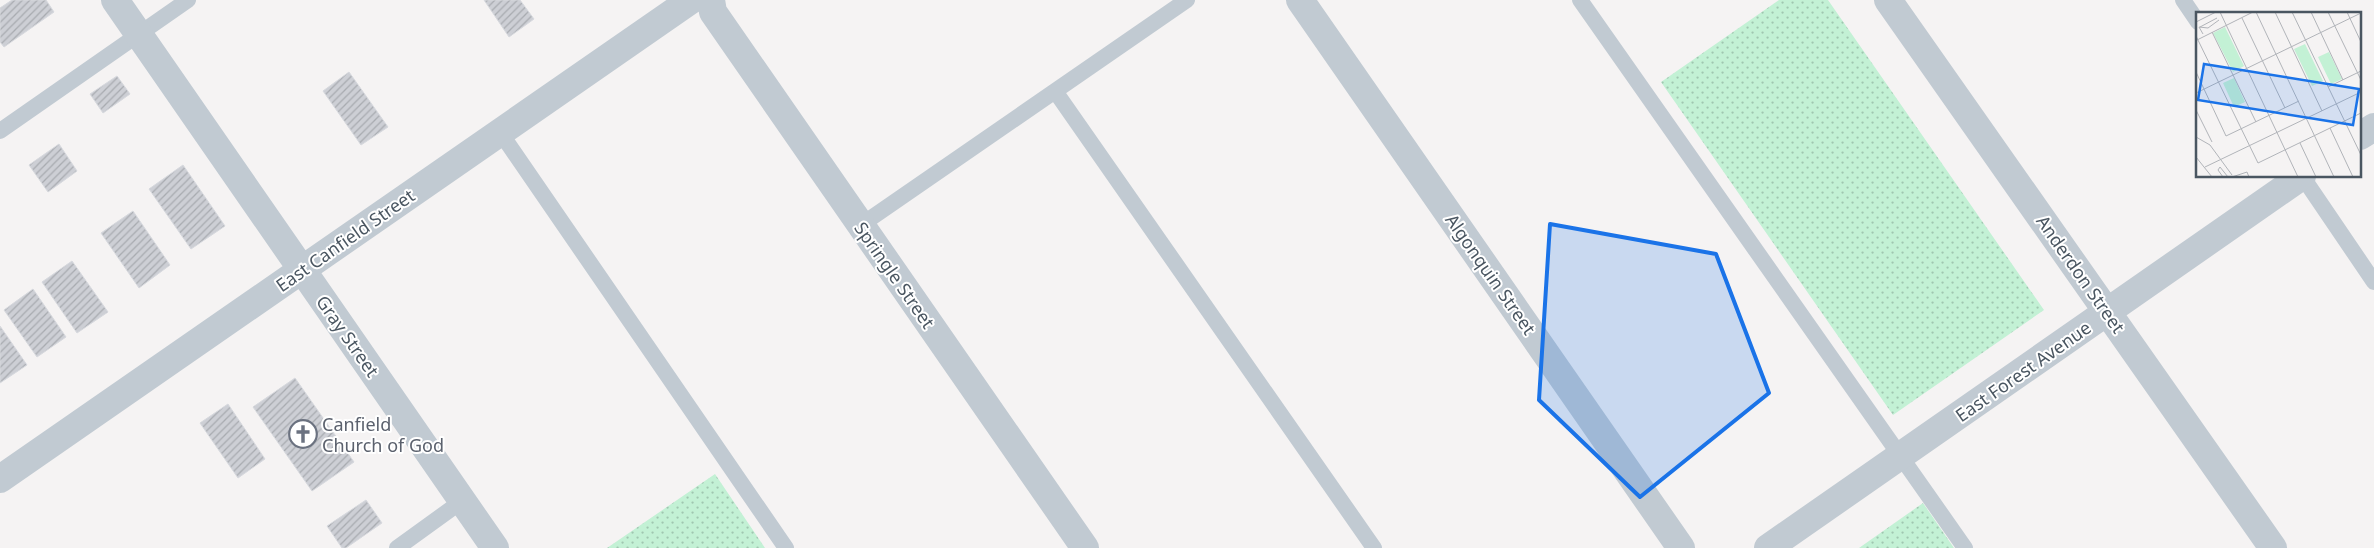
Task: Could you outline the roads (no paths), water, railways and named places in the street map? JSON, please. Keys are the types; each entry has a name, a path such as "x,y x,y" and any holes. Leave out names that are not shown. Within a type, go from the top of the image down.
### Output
{"street":[{"name":"Gray Street","path":"115,0 495,548"},
{"name":"East Canfield Street","path":"0,479 691,0"},
{"name":"Springle Street","path":"711,0 713,12 1085,548"},
{"name":"Algonquin Street","path":"1300,0 1681,548"},
{"name":"Anderdon Street","path":"1888,0 2273,548"},
{"path":"2362,135 2374,127"},
{"name":"East Forest Avenue","path":"1768,548 2299,178"}],"lane":[{"path":"0,131 188,0"},
{"path":"861,225 1187,0"},
{"path":"1580,0 1965,548"},
{"path":"2183,0 2196,19"},
{"path":"1055,91 1374,548"},
{"path":"500,132 786,548"},
{"path":"2303,178 2374,282"},
{"path":"398,548 462,501"}],"place":[{"name":"Canfield Church of God","path":"303,434"}]}
